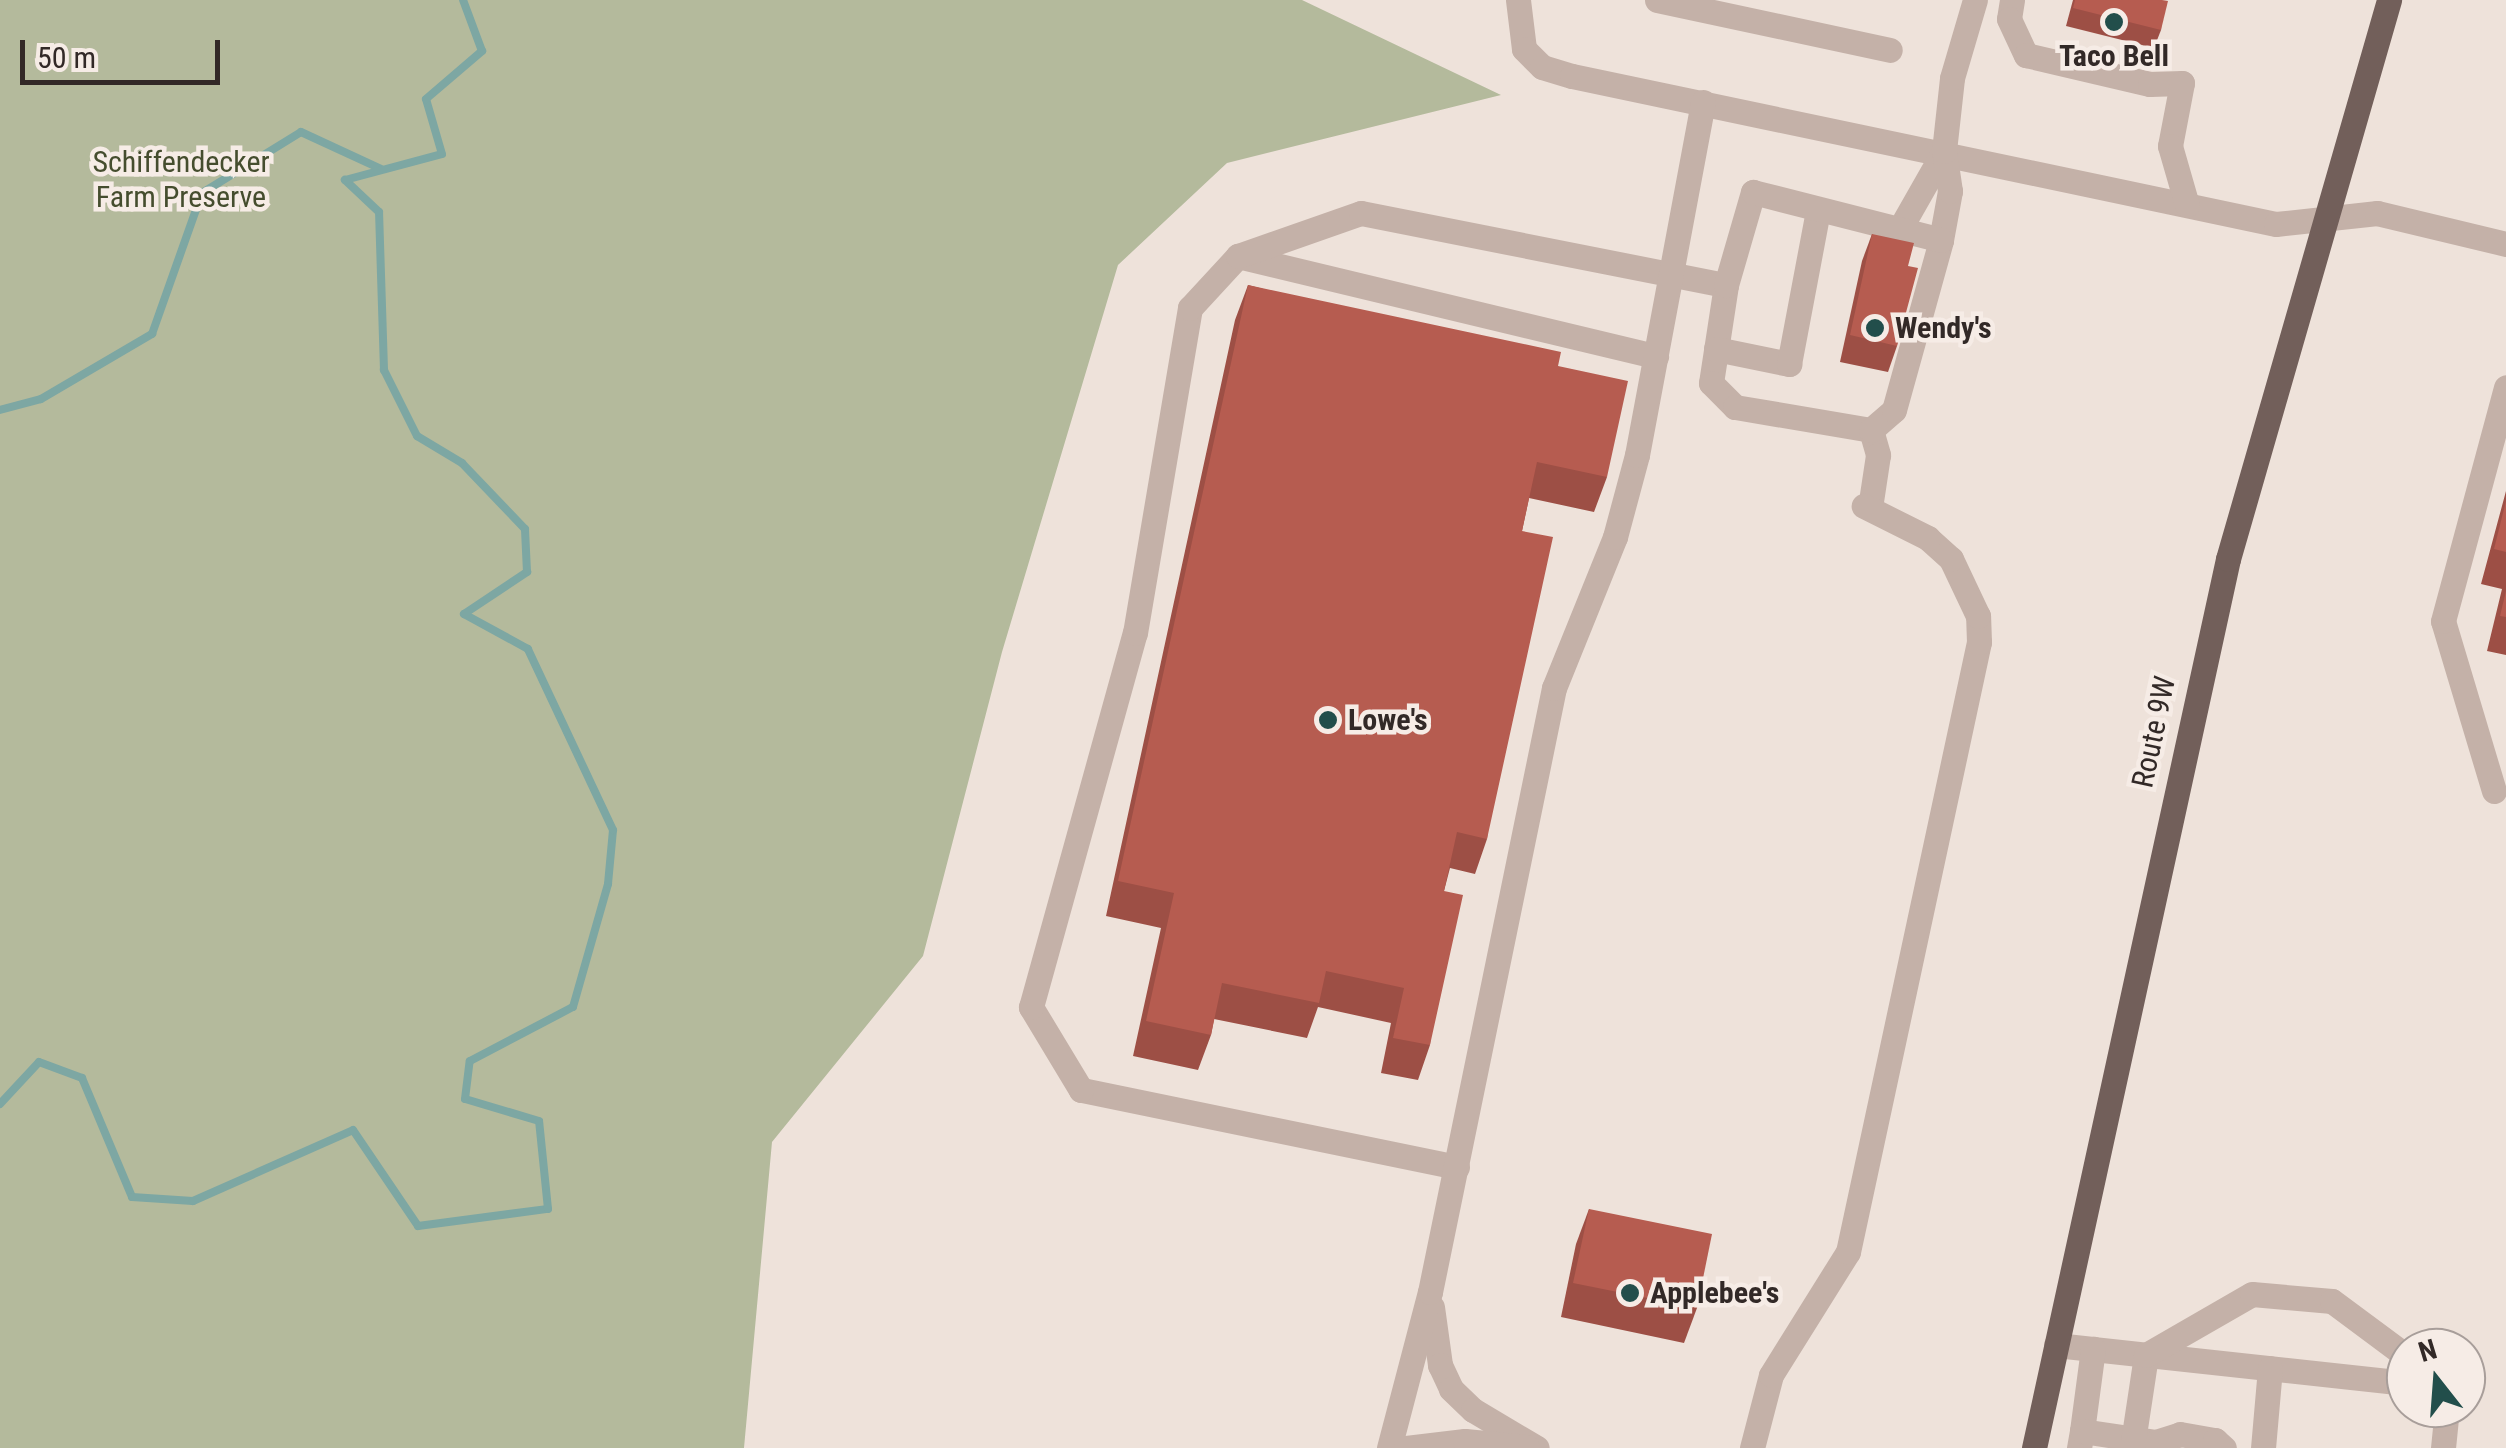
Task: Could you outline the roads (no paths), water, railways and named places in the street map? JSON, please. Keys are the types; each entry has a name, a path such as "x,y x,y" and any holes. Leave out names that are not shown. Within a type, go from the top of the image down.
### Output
{"main road":[{"name":"Route 9W","path":"2034,1448 2206,647 2323,218 2389,0"},
{"name":"Route 9W","path":"2379,40 2396,0"}],"street":[{"path":"1518,0 1518,38 1542,67 2276,224 2376,213 2506,244"},
{"path":"1657,0 1890,50"},
{"path":"1871,430 1894,410 1941,240 1950,191 1944,151 1956,55 1975,0"},
{"path":"2015,0 2017,21 2030,46 2172,80 2170,146 2188,205"},
{"path":"1389,1448 1430,1292 1554,688 1615,537 1656,356 1704,102"},
{"path":"1898,232 1944,151"},
{"path":"1871,430 1736,408 1710,383 1726,284 1753,192 1941,240"},
{"path":"1716,349 1789,364 1818,210"},
{"path":"1457,1167 1081,1090 1031,1006 1135,632 1190,308 1238,256 1361,212 1726,284"},
{"path":"1238,256 1656,356"},
{"path":"2494,791 2446,640 2444,604 2506,388"},
{"path":"1752,1448 1771,1375 1848,1252 1979,642 1978,616 1950,559 1928,538 1867,507 1878,455 1871,430"},
{"path":"1430,1292 1437,1350 1451,1389 1473,1410 1534,1448"},
{"path":"2146,1355 2252,1294 2332,1301 2386,1341"},
{"path":"2056,1345 2386,1381"},
{"path":"2093,1349 2080,1440 2146,1444 2180,1434 2215,1440 2224,1448"},
{"path":"2146,1355 2146,1444"},
{"path":"2263,1448 2270,1368"},
{"path":"1406,1448 1464,1441 1534,1448"}],"waterway":[{"path":"0,1104 39,1062 82,1078 132,1197 193,1201 353,1130 418,1226 548,1209 539,1121 465,1099 470,1061 573,1007 608,884 613,830 528,649 464,614 527,572 525,529 462,463 417,436 384,370 379,212 345,180 442,154 426,99 482,51 463,0"},
{"path":"0,410 41,399 152,334 202,193 301,132 381,169"}],"place":[{"name":"Taco Bell","path":"2114,22"},
{"name":"Wendy's","path":"1875,328"},
{"name":"Lowe's","path":"1328,720"},
{"name":"Applebee's","path":"1630,1293"}],"park label":[{"name":"Schiffendecker Farm Preserve","path":"181,179"}]}
